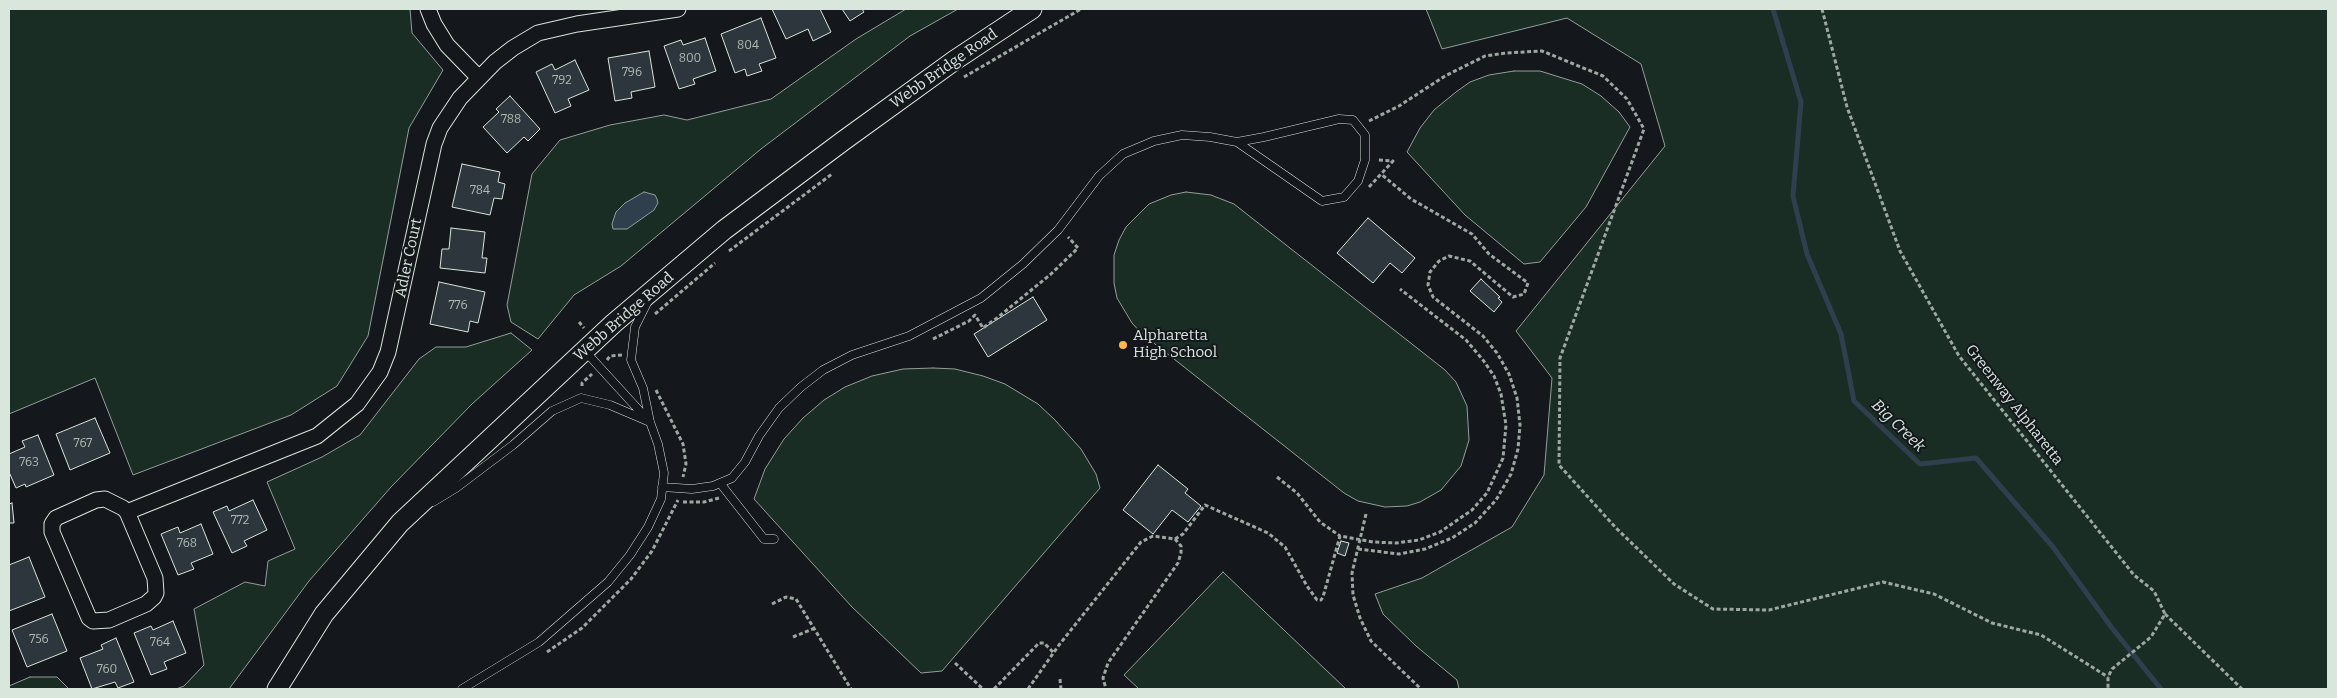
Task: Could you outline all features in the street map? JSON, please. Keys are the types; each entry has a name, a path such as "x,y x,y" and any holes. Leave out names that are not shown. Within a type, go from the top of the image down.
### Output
{"street":[{"path":"428,9 434,24 447,45 479,78"},
{"name":"Adler Court","path":"126,512 317,436 344,416 363,396 380,372 393,333 437,136 449,113 479,78 513,48 538,34 562,27 678,9"},
{"name":"Webb Bridge Road","path":"277,689 324,614 400,523 584,350 724,230 843,140 955,60 1032,9"},
{"path":"105,499 123,508 126,512 154,578 156,593 146,604 109,620 93,621 89,618 52,532 52,524 56,518 96,500 105,499"}],"lane":[{"path":"662,487 680,489 713,486 732,478 745,462 759,436 779,408 801,387 823,370 852,355 909,336 981,298 1023,264 1058,230 1099,176 1123,154 1154,141 1182,135 1210,137 1237,142 1264,138 1339,119 1353,120 1365,135 1365,160 1358,180 1344,197 1322,201 1237,142"},
{"path":"462,689 539,642 608,582 630,554 648,526 661,499 664,473 658,444 650,422 643,388 631,360 635,327 654,290"},
{"path":"584,350 650,422"},
{"path":"400,523 456,488 513,445 552,411 581,398 610,405 650,422"},
{"path":"720,483 764,539 774,539"}],"path":[{"path":"963,78 1080,9"},
{"name":"Greenway Alpharetta","path":"1822,9 1847,107 1900,251 1959,356 2134,575 2154,591 2165,614"},
{"path":"1358,126 1399,106 1444,76 1485,56 1542,51 1603,76 1626,100 1644,129 1560,358 1559,465 1616,528 1674,584 1713,609 1769,610 1883,582 1934,594 1992,623 2041,635 2108,677"},
{"path":"1362,194 1393,161 1365,160"},
{"path":"723,256 838,169"},
{"path":"1358,549 1400,554 1425,549 1452,538 1475,523 1496,500 1511,474 1518,448 1520,425 1517,398 1509,374 1497,353 1483,336 1433,297 1428,285 1430,272 1439,260 1449,256 1470,261 1513,297 1524,294 1528,283 1489,254 1472,234 1411,199 1381,174"},
{"path":"924,342 963,324 975,316 982,328 997,318 1051,274 1078,248 1067,238 1072,230"},
{"path":"654,315 716,262"},
{"path":"1276,477 1297,492 1320,522 1340,536 1396,543 1419,540 1440,532 1472,510 1487,493 1502,458 1506,434 1501,394 1494,376 1466,340 1400,289"},
{"path":"546,653 582,628 630,579 652,551 678,501 686,464 682,444 653,384"},
{"path":"678,501 704,502 717,500 728,493"},
{"path":"1174,539 1183,534 1206,505 1246,522 1268,533 1285,547 1307,586 1318,601 1323,597 1340,536"},
{"path":"1366,514 1352,573 1353,595 1360,618 1371,641 1421,689"},
{"path":"1028,689 1053,652 1141,542 1153,536 1174,539 1181,546 1178,563 1108,663 1103,678 1106,689"},
{"path":"772,604 786,598 796,599 851,689"},
{"path":"2108,689 2108,677 2112,669 2151,637 2165,614 2242,689"},
{"path":"793,637 815,628"},
{"path":"994,689 1039,643 1044,644 1053,652"},
{"path":"955,663 982,689"},
{"path":"1060,679 1061,689"}],"green space":[{"path":"9,9 410,9 412,33 443,70 409,128 368,336 337,386 291,415 133,475 95,378 9,414"},
{"path":"906,9 958,9 910,36 761,149 621,266 574,295 538,339 511,322 507,305 532,174 560,140 610,125 664,115 687,120 771,99 856,39"},
{"path":"1426,9 2328,9 2328,689 1459,689 1457,680 1416,646 1383,614 1375,594 1422,578 1512,527 1544,475 1552,378 1516,331 1665,146 1641,64 1567,18 1442,49"},
{"path":"1514,71 1540,71 1582,84 1601,96 1619,112 1630,127 1586,207 1540,262 1524,264 1465,215 1407,152 1420,128 1434,110 1456,92 1470,82 1489,75"},
{"path":"1186,192 1211,195 1234,204 1445,370 1456,382 1467,406 1469,440 1461,466 1441,490 1420,502 1407,506 1385,507 1358,501 1344,493 1141,333 1132,323 1117,298 1114,283 1114,255 1119,240 1126,227 1149,204 1171,195"},
{"path":"511,333 532,350 472,404 391,487 309,581 229,689 176,689 184,686 204,665 194,609 245,582 265,586 268,561 295,549 267,482 322,457 360,435 419,359 436,347 466,347"},
{"path":"903,369 955,369 983,376 1005,384 1038,404 1081,449 1096,474 1100,488 942,671 921,673 852,607 754,499 765,469 784,439 803,418 824,400 845,387 872,376"},
{"path":"1223,572 1346,689 1139,689 1124,675"},
{"path":"30,677 57,677 69,689 9,689 9,686"}],"water":[{"path":"644,192 655,195 658,203 654,210 627,229 613,229 612,224 616,212 625,203"}],"building":[{"path":"772,9 820,9 831,32 813,41 808,29 786,39"},
{"path":"842,9 862,9 864,12 850,21"},
{"path":"761,18 776,58 759,64 762,71 747,76 745,69 735,73 721,34"},
{"path":"705,38 716,71 693,79 695,84 679,89 664,46 681,40 683,45"},
{"path":"649,51 655,87 631,92 632,98 615,101 608,58"},
{"path":"575,60 589,90 568,99 571,106 555,113 536,72 552,64 555,70"},
{"path":"510,96 540,129 528,141 524,137 507,153 483,127 499,112 496,109"},
{"path":"462,164 500,172 498,182 505,184 502,199 494,198 490,215 452,207"},
{"path":"1368,218 1415,258 1402,273 1390,263 1373,283 1337,253"},
{"path":"451,228 485,232 482,258 487,258 485,273 440,268 442,249 449,249"},
{"path":"1481,279 1500,297 1498,298 1502,302 1494,312 1470,291"},
{"path":"439,282 485,292 478,323 470,321 468,332 430,324"},
{"path":"1033,297 1047,320 988,357 974,334"},
{"path":"95,418 110,453 70,470 56,434"},
{"path":"38,435 54,475 26,487 25,484 16,488 9,472 9,454 25,447 22,441"},
{"path":"1158,465 1188,489 1185,493 1201,506 1188,522 1172,510 1153,534 1123,510"},
{"path":"253,500 267,530 244,541 247,546 232,553 213,512 227,506 229,511"},
{"path":"12,503 14,523 9,523 9,504"},
{"path":"201,524 213,554 191,563 194,569 178,575 161,534 178,527 180,533"},
{"path":"1341,541 1349,543 1345,556 1337,553"},
{"path":"29,557 45,597 9,611 9,565"},
{"path":"52,614 67,651 27,667 12,630"},
{"path":"173,621 186,653 164,662 167,669 151,675 134,633 151,626 153,630"},
{"path":"116,638 134,682 118,688 115,682 92,689 80,658 103,649 101,645"}],"waterway":[{"name":"Big Creek","path":"1773,9 1801,102 1793,196 1807,254 1841,334 1854,401 1920,464 1976,458 2053,547 2112,628 2161,689"}],"place":[{"name":"Alpharetta High School","path":"1123,345"}]}
